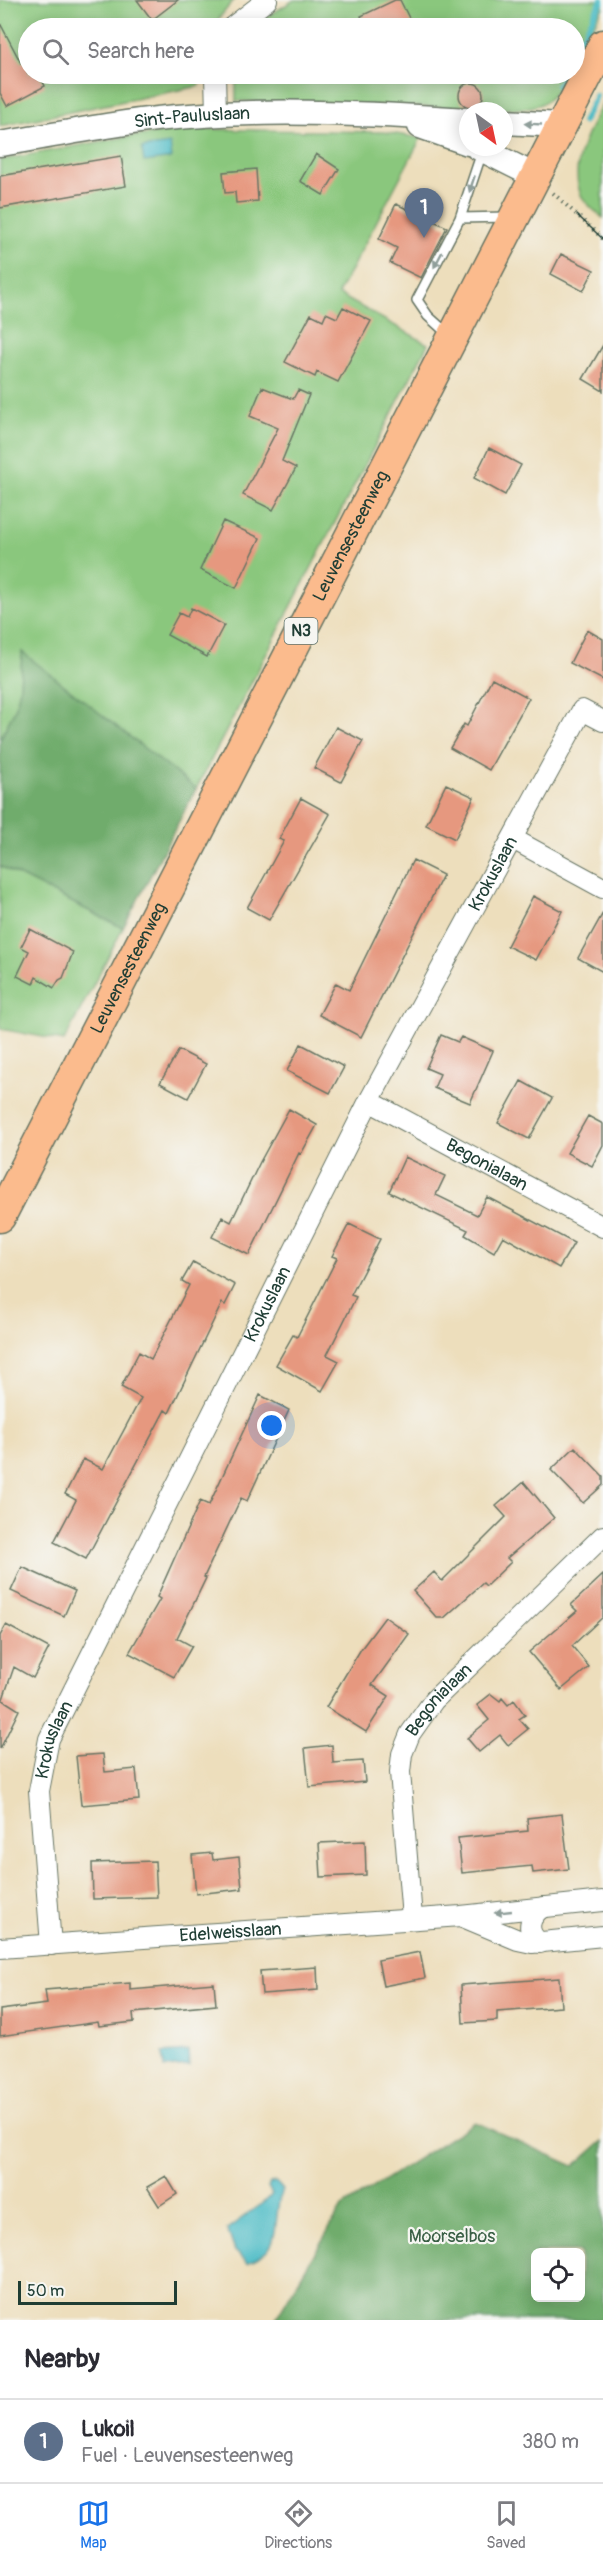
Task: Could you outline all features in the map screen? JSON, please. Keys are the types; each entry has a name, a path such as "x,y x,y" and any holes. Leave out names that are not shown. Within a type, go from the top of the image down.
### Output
{"main road":[{"name":"Leuvensesteenweg","path":"585,79 603,45"},
{"name":"Leuvensesteenweg","path":"0,1217 583,84"}],"street":[{"path":"244,18 267,0"},
{"path":"215,84 216,114"},
{"name":"Sint-Pauluslaan","path":"0,144 108,126 216,114 299,112 459,119"},
{"name":"Sint-Pauluslaan","path":"386,115 459,141"},
{"path":"513,122 561,125"},
{"name":"Sint-Pauluslaan","path":"494,156 535,176"},
{"name":"Krokuslaan","path":"51,1945 39,1791 49,1739 369,1101 582,710 603,720"},
{"path":"513,839 603,888"},
{"name":"Begonialaan","path":"369,1101 603,1227"},
{"name":"Begonialaan","path":"412,1918 400,1772 402,1754 410,1734 434,1700 603,1536"},
{"name":"Edelweisslaan","path":"0,1948 461,1916 543,1907 599,1906"},
{"path":"540,1943 532,1935 530,1924 534,1914 543,1907"},
{"name":"Edelweisslaan","path":"461,1916 518,1940 540,1943 600,1934"}],"lane":[{"path":"451,337 428,316 417,300 460,218 474,156"},
{"path":"460,218 513,218"}],"path":[{"path":"568,207 603,239"}],"green space":[{"path":"0,0 234,0 219,18 18,18 18,84 200,84 199,86 0,126"},
{"path":"294,0 603,0 603,7 585,42 585,18 264,18"},
{"path":"236,84 561,84 546,102 532,107 513,109 513,102 459,102 459,107 236,101"},
{"path":"603,102 603,218 581,195 577,171 582,147"},
{"path":"197,129 384,132 421,138 338,294 428,344 196,789 22,652 20,688 16,707 0,739 0,160 125,137"},
{"path":"22,652 196,789 123,928 0,866 0,740 16,707 20,688"},
{"path":"0,866 123,928 64,1041 0,1029"},
{"name":"Moorselbos","path":"475,2122 574,2166 603,2141 603,2320 275,2320 342,2207"}],"water":[{"path":"170,144 172,158 144,162 142,148"},
{"path":"188,2051 189,2066 164,2068 163,2053"},
{"path":"276,2182 282,2189 274,2237 266,2252 248,2263 235,2251 227,2229 268,2199 272,2194 268,2187 270,2183"}],"building":[{"path":"137,0 178,0 155,18 150,18"},
{"path":"395,0 400,0 409,18 362,18 361,16"},
{"path":"0,23 18,57 18,84 44,84 45,86 7,106 0,93"},
{"path":"467,84 475,84 483,95 480,102 462,102 459,95 463,87"},
{"path":"316,154 339,169 323,195 300,181"},
{"path":"121,156 126,186 0,208 0,176"},
{"path":"256,169 258,201 236,203 235,192 225,193 223,172"},
{"path":"396,204 447,227 421,278 390,263 397,248 379,239"},
{"path":"561,254 594,270 583,291 551,274"},
{"path":"343,307 371,321 338,382 317,372 315,377 285,362 311,314 323,320 326,313 337,318"},
{"path":"603,345 603,391 583,379"},
{"path":"262,387 293,399 298,390 309,395 282,461 296,468 273,510 243,495 278,428 250,416"},
{"path":"489,448 521,465 505,495 474,478"},
{"path":"223,521 260,538 236,588 200,570"},
{"path":"191,608 224,625 207,657 167,635 179,613 187,617"},
{"path":"587,630 603,639 603,680 570,663"},
{"path":"492,678 529,698 489,770 450,748 464,724 467,726"},
{"path":"336,727 363,741 341,782 314,768"},
{"path":"446,784 474,797 455,839 426,825"},
{"path":"301,798 330,814 269,920 247,908 284,841 279,839"},
{"path":"413,860 443,875 361,1037 319,1015 336,983 349,990"},
{"path":"533,896 562,911 536,960 507,946"},
{"path":"603,913 603,972 578,958"},
{"path":"30,929 73,952 63,978 54,988 36,977 33,984 17,976 29,951 21,947"},
{"path":"441,1035 458,1042 461,1037 493,1051 470,1103 434,1088 440,1074 426,1068"},
{"path":"301,1044 344,1067 330,1093 287,1071"},
{"path":"179,1050 206,1064 188,1098 160,1083"},
{"path":"521,1081 552,1098 529,1139 498,1123"},
{"path":"289,1109 317,1125 301,1154 299,1153 249,1255 212,1237 222,1217 231,1222"},
{"path":"588,1116 603,1124 603,1145 592,1166 567,1153"},
{"path":"405,1157 445,1176 436,1195 477,1215 487,1197 574,1243 559,1268 503,1236 494,1252 465,1235 468,1230 389,1192"},
{"path":"349,1224 380,1239 351,1295 356,1297 327,1355 339,1361 322,1391 276,1365 293,1335 297,1337 337,1258 332,1256"},
{"path":"193,1262 235,1285 225,1305 222,1303 169,1413 165,1410 86,1559 54,1542 76,1500 65,1494 83,1459 103,1469 141,1398 121,1387 139,1352 151,1359 189,1285 182,1281"},
{"path":"260,1395 289,1410 247,1501 241,1498 177,1638 192,1646 174,1677 129,1653 160,1599 157,1597 200,1501 209,1505"},
{"path":"575,1447 603,1476 603,1485 583,1503 551,1470"},
{"path":"524,1482 554,1518 507,1558 511,1562 486,1586 483,1583 444,1618 437,1618 413,1591 434,1572 442,1581 506,1517 496,1506"},
{"path":"22,1567 75,1591 64,1616 11,1591"},
{"path":"603,1575 603,1617 572,1646 589,1667 561,1690 529,1652 577,1611 571,1605"},
{"path":"385,1617 409,1634 372,1685 389,1696 366,1732 326,1707 361,1649"},
{"path":"6,1625 49,1648 33,1678 14,1667 3,1699 0,1698 0,1636"},
{"path":"491,1694 500,1701 502,1698 508,1705 514,1700 525,1715 519,1719 528,1729 508,1745 500,1735 479,1752 467,1738 489,1720 477,1705"},
{"path":"0,1698 19,1710 0,1749"},
{"path":"332,1745 333,1763 363,1761 365,1782 309,1787 305,1748"},
{"path":"103,1754 105,1772 136,1769 139,1800 81,1805 76,1756"},
{"path":"562,1814 569,1869 533,1873 532,1866 462,1873 458,1838 528,1831 527,1818"},
{"path":"365,1841 366,1875 321,1877 319,1843"},
{"path":"212,1853 213,1860 239,1857 242,1889 196,1894 192,1855"},
{"path":"155,1861 157,1897 93,1899 92,1863"},
{"path":"420,1952 425,1978 383,1986 378,1960"},
{"path":"317,1967 318,1990 262,1994 260,1971"},
{"path":"559,1978 561,2007 497,2012 497,2021 463,2023 461,1985"},
{"path":"130,1983 130,1990 214,1983 216,2005 133,2013 134,2022 99,2026 98,2022 0,2036 0,2010 47,2004 45,1990"},
{"path":"166,2176 177,2194 159,2206 147,2187"}],"waterway":[{"path":"585,33 602,0"},
{"path":"583,122 596,96"}],"tram line":[{"path":"577,215 603,239"}],"place":[{"name":"Lukoil","path":"424,238"}]}
